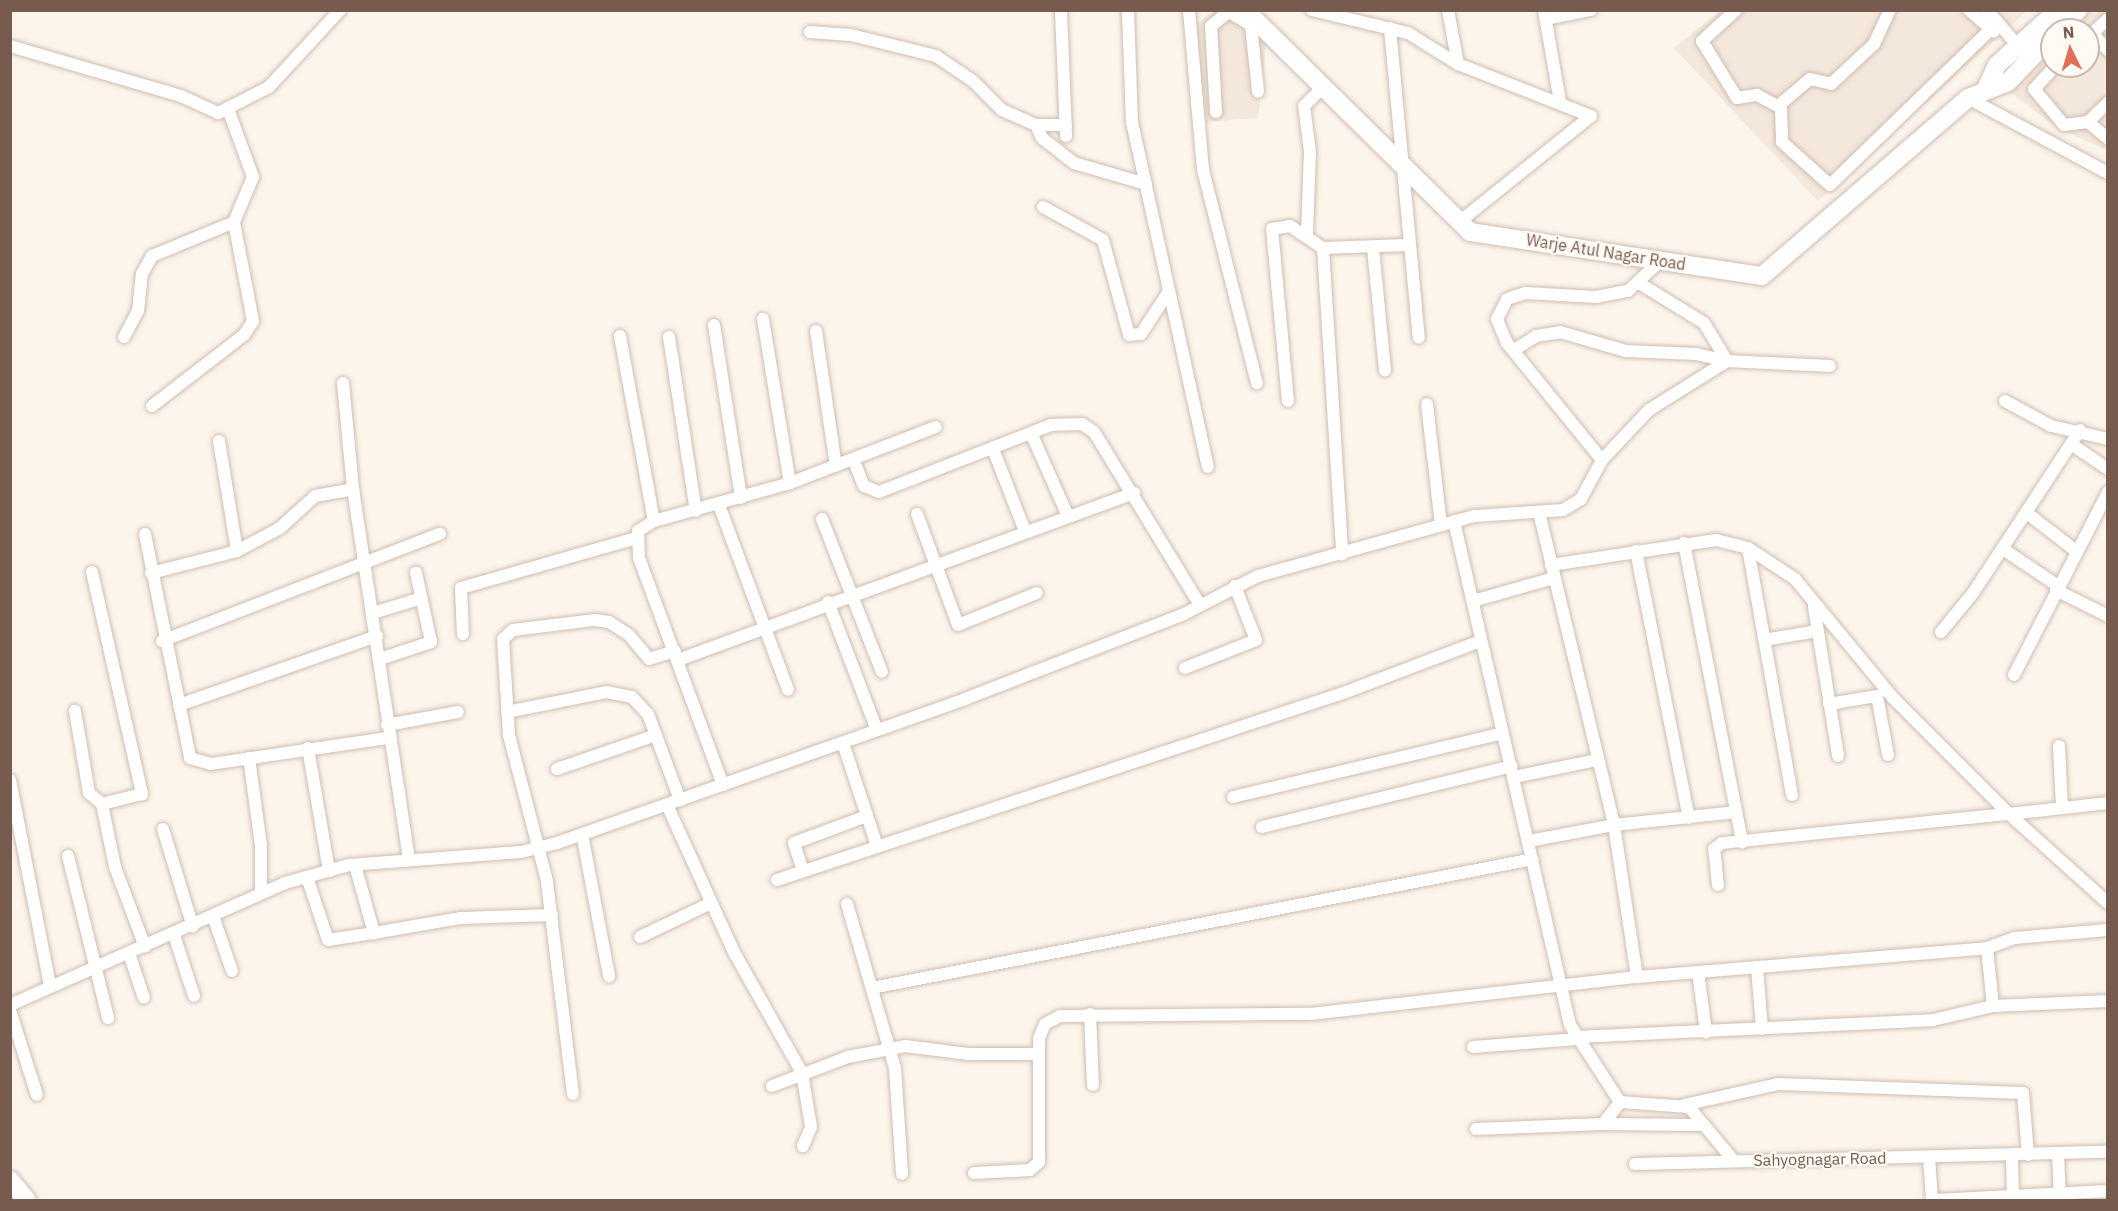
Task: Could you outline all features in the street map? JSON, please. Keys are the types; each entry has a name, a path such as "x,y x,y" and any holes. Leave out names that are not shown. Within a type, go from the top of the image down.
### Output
{"street":[{"path":"10,46 180,96 211,112 228,109 269,87 340,10"},
{"path":"810,33 851,35 936,56 973,81 1002,110 1036,125 1066,131 1061,10"},
{"path":"1128,10 1132,122 1208,467"},
{"path":"1189,10 1203,170 1257,383"},
{"path":"1312,10 1408,33 1458,64 1591,116 1459,222"},
{"path":"1448,10 1458,64"},
{"path":"1560,102 1545,15 1591,10"},
{"path":"1736,10 1702,41 1737,98 1757,95 1778,106"},
{"path":"1778,106 1810,80 1831,84 1874,44 1890,10"},
{"path":"1969,10 1994,32 2018,46"},
{"path":"1987,10 1994,32"},
{"path":"1987,87 1997,65 2058,10"},
{"path":"1216,112 1211,26 1236,11 1251,25 1258,92"},
{"name":"Warje Atul Nagar Road","path":"1236,11 1323,87 1470,232 1762,276 1968,98 1987,87 2008,82"},
{"path":"1390,28 1407,245 1419,338"},
{"path":"1778,106 1782,142 1830,185 1994,32"},
{"path":"1997,65 2008,82 2040,49"},
{"path":"2042,78 2035,84 2035,93 2064,125 2088,122 2108,103"},
{"path":"1307,233 1310,152 1304,106 1323,87"},
{"path":"1968,98 2108,172"},
{"path":"152,406 244,335 253,321 234,222 253,177 228,109"},
{"path":"2088,122 2108,139"},
{"path":"1036,125 1042,138 1074,163 1146,184"},
{"path":"1043,207 1103,240 1129,335 1141,334 1169,291"},
{"path":"124,337 138,311 142,274 152,256 234,222"},
{"path":"1288,401 1272,229 1290,226 1307,233 1323,248 1407,245"},
{"path":"1323,248 1342,554"},
{"path":"1373,248 1385,370"},
{"path":"1602,460 1514,350 1497,319 1508,299 1539,293 1608,295 1639,283 1660,261"},
{"path":"1639,283 1704,323 1727,361"},
{"path":"763,319 790,483"},
{"path":"714,325 741,498"},
{"path":"816,331 836,466"},
{"path":"1514,350 1536,336 1560,332 1626,351 1696,354 1727,361 1830,366"},
{"path":"620,336 654,521"},
{"path":"669,337 696,511"},
{"path":"10,1005 95,966 193,927 261,892 307,877 355,865 539,847 843,743 1200,605 1235,586 1454,521 1563,510 1581,499 1602,460 1649,410 1727,361"},
{"path":"343,383 353,489 377,636 388,738 409,860"},
{"path":"2005,401 2051,426 2080,430 2108,439"},
{"path":"1427,404 1441,525"},
{"path":"853,459 864,486 879,492 1063,422 1089,427 1134,493 1200,605"},
{"path":"463,634 461,588 636,538 654,521 719,505 790,483 936,427"},
{"path":"1941,632 2003,549 2080,430"},
{"path":"1031,433 1068,516"},
{"path":"219,441 237,551"},
{"path":"2071,444 2108,469"},
{"path":"993,449 1025,531"},
{"path":"151,573 237,551 280,528 315,496 353,489"},
{"path":"2014,675 2108,492"},
{"path":"573,1094 552,915 539,847 519,779 507,712 502,643 509,632 609,622 649,659 676,655 1134,493"},
{"path":"719,505 788,690"},
{"path":"1539,512 1614,825 1637,976"},
{"path":"2027,513 2076,551"},
{"path":"917,514 958,625 1037,593"},
{"path":"822,519 882,672"},
{"path":"1454,521 1561,985 1577,1038 1620,1102"},
{"path":"144,534 162,641 195,762 249,758 388,738"},
{"path":"162,641 440,534"},
{"path":"636,538 723,785"},
{"path":"1551,565 1683,543 1716,540 1748,548 1795,579 1814,606 1893,698 2009,814 2108,903"},
{"path":"1683,543 1742,842"},
{"path":"1748,548 1792,795"},
{"path":"2003,549 2057,588 2108,616"},
{"path":"1636,552 1689,818"},
{"path":"92,572 142,794 102,804"},
{"path":"380,659 431,642 416,573"},
{"path":"1473,601 1554,578"},
{"path":"1185,668 1256,640 1235,586"},
{"path":"373,613 422,598"},
{"path":"828,602 877,730"},
{"path":"1814,606 1838,756"},
{"path":"1764,640 1817,631"},
{"path":"179,705 377,636"},
{"path":"777,880 1346,692 1480,641"},
{"path":"507,712 621,692 648,714 680,800"},
{"path":"1829,704 1877,696 1888,755"},
{"path":"75,711 89,793 102,804 115,867 145,947"},
{"path":"387,724 458,712"},
{"path":"1233,797 1503,733"},
{"path":"557,769 656,735"},
{"path":"843,743 877,846"},
{"path":"2059,746 2062,808"},
{"path":"308,748 328,871"},
{"path":"249,758 261,846 261,892"},
{"path":"1262,827 1513,771 1597,760"},
{"path":"10,780 51,986"},
{"path":"1718,885 1714,849 1742,842 2108,803"},
{"path":"667,805 711,903 802,1073 811,1121 803,1146"},
{"path":"1529,841 1614,825 1736,812"},
{"path":"803,871 794,843 867,816"},
{"path":"163,829 193,927"},
{"path":"582,834 609,976"},
{"path":"68,856 108,1018"},
{"path":"872,988 1533,859"},
{"path":"355,865 374,933"},
{"path":"307,877 328,940 460,918 552,915"},
{"path":"640,937 711,903"},
{"path":"847,904 900,1092 902,1174"},
{"path":"213,916 232,971"},
{"path":"974,1173 1030,1170 1039,1162 1041,1031 1051,1019 1090,1014 1311,1014 1637,976 1987,948 2014,938 2108,930"},
{"path":"174,935 194,996"},
{"path":"1987,948 1993,1006"},
{"path":"129,953 144,998"},
{"path":"1757,967 1762,1029"},
{"path":"1698,972 1706,1032"},
{"path":"1473,1047 1577,1038 1933,1020 1993,1006 2108,1001"},
{"path":"10,1010 37,1095"},
{"path":"1090,1014 1093,1084"},
{"path":"772,1086 802,1073 889,1048 1040,1054"},
{"path":"1620,1102 1684,1105 1778,1084 2023,1093 2028,1155"},
{"path":"1603,1124 1620,1102"},
{"name":"Sahyognagar Road","path":"1684,1105 1734,1161 2108,1152"},
{"path":"1476,1129 1603,1124 1701,1125"},
{"path":"2058,1154 2060,1196"},
{"path":"2012,1155 2013,1196"},
{"path":"1929,1157 1933,1200 2060,1196 2108,1191"},
{"path":"1635,1164 1734,1161"},
{"path":"10,1180 27,1200"}],"shaded area":[{"path":"1214,11 1239,11 1267,36 1258,118 1204,122 1196,25"},
{"path":"1720,11 2027,11 1818,201 1674,48"},
{"path":"2090,11 2107,11 2107,150 2057,128 2005,88 2040,56 2040,78 2100,78 2100,18 2082,18"}]}
